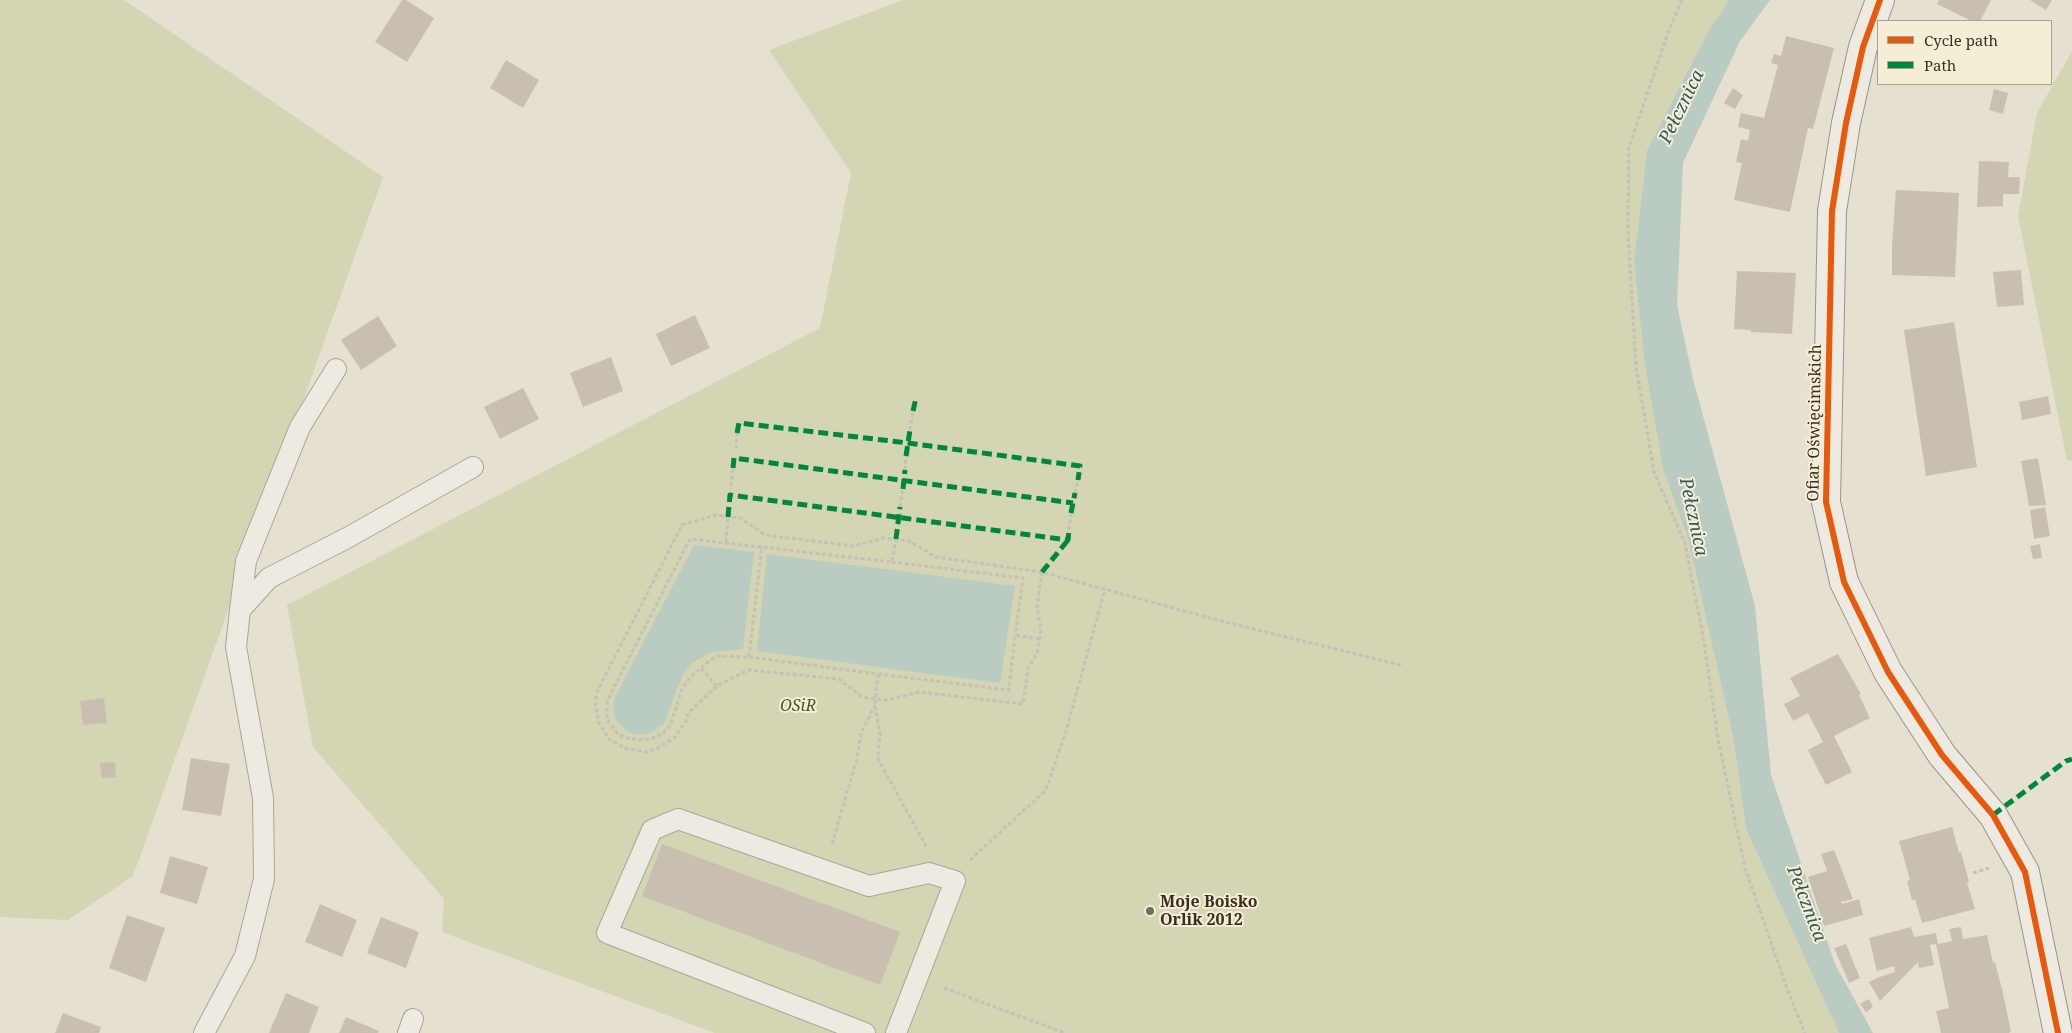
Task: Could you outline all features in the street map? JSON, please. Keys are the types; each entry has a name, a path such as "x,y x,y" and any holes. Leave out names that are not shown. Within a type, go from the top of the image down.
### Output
{"street":[{"name":"Ofiar Oświęcimskich","path":"1880,0 1861,57 1846,123 1832,211 1826,502 1844,582 1888,672 1942,756 1993,814 2025,872 2058,1033"}],"lane":[{"path":"204,1033 245,956 264,879 263,798 236,647 246,561 300,427 336,369"},
{"path":"240,610 270,578 348,538 473,467"},
{"path":"865,1033 607,933 652,830 678,819 869,886 930,873 955,880 919,978 896,1033"}],"path":[{"path":"1682,0 1669,30 1629,147 1628,230 1636,366 1654,472 1685,543 1704,642 1718,739 1745,868 1789,994 1805,1033"},
{"path":"910,430 913,411"},
{"path":"736,449 737,433"},
{"path":"905,470 906,456"},
{"path":"731,486 733,468"},
{"path":"1075,493 1078,480"},
{"path":"900,508 902,489"},
{"path":"1069,530 1072,513"},
{"path":"1042,572 1037,607 1042,630 1037,654 1028,668 1023,704 919,692 887,700 876,699 862,697 839,679 748,670 717,686 688,712 683,725 674,738 656,749 646,752 624,748 609,739 598,723 595,702 597,692 682,525 716,515 740,518 766,535 854,546 883,538 909,541 936,557 1042,572 1221,621 1401,665"},
{"path":"726,542 728,517"},
{"path":"690,539 726,542 1023,578 1009,690 749,657 719,656 710,660 691,676 682,689 670,726 662,734 644,740 634,740 618,734 607,720 607,702 690,539"},
{"path":"892,562 896,540"},
{"path":"749,657 762,546"},
{"path":"955,880 972,857 1046,790 1066,731 1105,589"},
{"path":"1015,635 1040,639"},
{"path":"701,668 717,686"},
{"path":"824,869 858,758 861,733 875,705 878,674"},
{"path":"875,705 880,734 878,759 928,849 930,873"},
{"path":"1973,873 1997,865"},
{"path":"919,978 1065,1033"}],"green space":[{"path":"0,0 124,0 383,177 133,876 68,920 0,917"},
{"name":"OSiR","path":"903,0 1729,0 1710,28 1647,150 1634,261 1644,360 1663,469 1689,542 1734,742 1746,829 1839,1033 715,1033 442,932 444,899 313,747 287,605 820,328 851,173 769,50"},
{"path":"2072,51 2072,461 2067,460 2018,216 2037,113"}],"water":[{"name":"Pełcznica","path":"1729,0 1770,0 1740,41 1683,163 1677,305 1693,379 1755,606 1771,775 1835,964 1873,1033 1839,1033 1746,829 1734,742 1689,542 1663,469 1644,360 1634,261 1647,150 1710,28"},
{"path":"694,545 754,552 743,649 711,652 692,663 684,672 664,724 648,734 628,732 615,719 613,704 615,697"},
{"path":"767,554 1015,586 1000,683 757,651"}],"building":[{"path":"402,0 406,0 434,18 407,62 375,42"},
{"path":"1939,0 1991,0 1981,20 1970,20 1937,4"},
{"path":"2030,0 2052,0 2046,10"},
{"path":"1786,36 1834,48 1813,129 1808,128 1790,212 1734,200 1742,163 1736,162 1741,139 1748,141 1750,130 1738,127 1741,113 1764,118 1778,65 1771,63 1774,54 1781,56"},
{"path":"506,60 539,80 523,108 490,88"},
{"path":"1733,88 1743,95 1735,109 1724,103"},
{"path":"1994,89 2008,93 2003,114 1989,110"},
{"path":"1979,161 2009,162 2008,177 2020,177 2019,194 2003,194 2003,206 1977,207"},
{"path":"1896,190 1959,193 1955,277 1892,275"},
{"path":"2021,270 2024,305 1997,307 1993,272"},
{"path":"1737,271 1796,273 1792,334 1751,332 1751,330 1734,329"},
{"path":"695,315 710,348 671,366 656,334"},
{"path":"378,316 397,346 361,370 341,340"},
{"path":"1954,322 1977,467 1926,476 1904,330"},
{"path":"611,357 623,391 583,407 570,373"},
{"path":"523,388 539,419 500,439 484,407"},
{"path":"2048,396 2051,414 2022,420 2019,402"},
{"path":"2038,458 2046,505 2029,506 2021,461"},
{"path":"2045,507 2050,536 2034,539 2030,510"},
{"path":"2040,544 2042,558 2033,559 2030,546"},
{"path":"1838,654 1861,694 1859,695 1870,718 1834,736 1852,772 1826,785 1808,750 1823,742 1808,713 1793,721 1784,704 1800,696 1790,678"},
{"path":"104,698 107,723 83,725 80,701"},
{"path":"191,758 230,764 221,816 182,810"},
{"path":"115,762 116,777 102,778 100,763"},
{"path":"1952,827 1959,853 1961,852 1969,882 1967,883 1975,909 1922,923 1915,899 1912,900 1907,881 1910,880 1899,841"},
{"path":"662,844 900,932 880,985 642,896"},
{"path":"1834,850 1853,899 1841,902 1842,904 1859,899 1863,915 1824,926 1808,877 1827,871 1821,854"},
{"path":"170,856 208,867 197,904 160,893"},
{"path":"320,904 357,920 342,957 305,942"},
{"path":"127,915 165,928 146,982 109,968"},
{"path":"381,917 419,932 406,968 367,953"},
{"path":"1911,927 1914,937 1936,933 1938,944 1952,941 1949,929 1961,927 1963,939 1987,935 1993,963 1995,962 2002,989 2011,1031 2009,1033 1941,1033 1936,1011 1949,1008 1936,944 1930,945 1934,965 1919,968 1918,962 1880,1001 1869,982 1895,972 1894,966 1877,971 1869,938"},
{"path":"1846,944 1860,978 1849,983 1834,948"},
{"path":"286,993 319,1007 309,1033 269,1033"},
{"path":"1869,999 1873,1007 1866,1012 1860,1004"},
{"path":"63,1013 101,1027 99,1033 55,1033"},
{"path":"346,1017 379,1031 378,1033 339,1033"}],"marked path":[{"path":"913,411 916,398"},
{"path":"737,433 739,423 1080,466 1078,480"},
{"path":"906,456 910,430"},
{"path":"733,468 734,458 1073,503"},
{"path":"903,489 905,470"},
{"path":"1071,513 1075,493"},
{"path":"728,517 730,495 1068,540 1069,530"},
{"path":"896,539 900,507"},
{"path":"1042,572 1068,540"},
{"path":"1993,815 2066,761 2072,759"}],"cycle path":[{"path":"1880,0 1863,47 1846,123 1832,211 1826,502 1844,582 1888,672 1942,755 1993,815 2025,872 2058,1033"}],"place":[{"name":"Moje Boisko Orlik 2012","path":"1150,911"}]}
